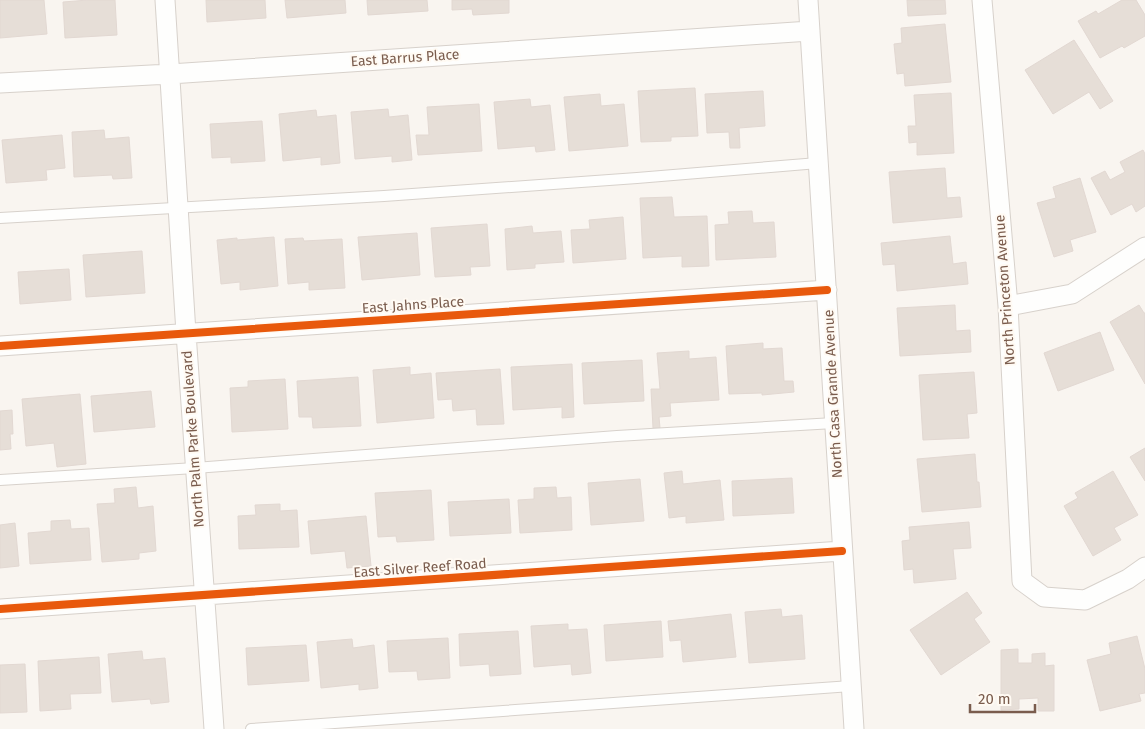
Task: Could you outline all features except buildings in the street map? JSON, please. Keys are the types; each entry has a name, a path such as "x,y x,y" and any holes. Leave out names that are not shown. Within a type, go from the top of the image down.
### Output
{"street":[{"name":"North Palm Parke Boulevard","path":"165,0 214,729"},
{"name":"North Casa Grande Avenue","path":"808,0 854,729"},
{"name":"North Princeton Avenue","path":"982,0 1008,306 1022,581 1044,597 1085,600 1128,579 1145,567"},
{"name":"East Barrus Place","path":"0,83 170,74 810,31"},
{"path":"1008,306 1072,294 1145,247"},
{"name":"East Jahns Place","path":"0,346 827,290"},
{"name":"East Silver Reef Road","path":"0,609 842,551"}],"lane":[{"path":"0,218 394,196 627,179 818,162"},
{"path":"0,480 195,468 617,436 834,423"},
{"path":"252,729 851,686"}],"cycle path":[{"path":"0,346 827,290"},
{"path":"0,609 842,551"}]}
